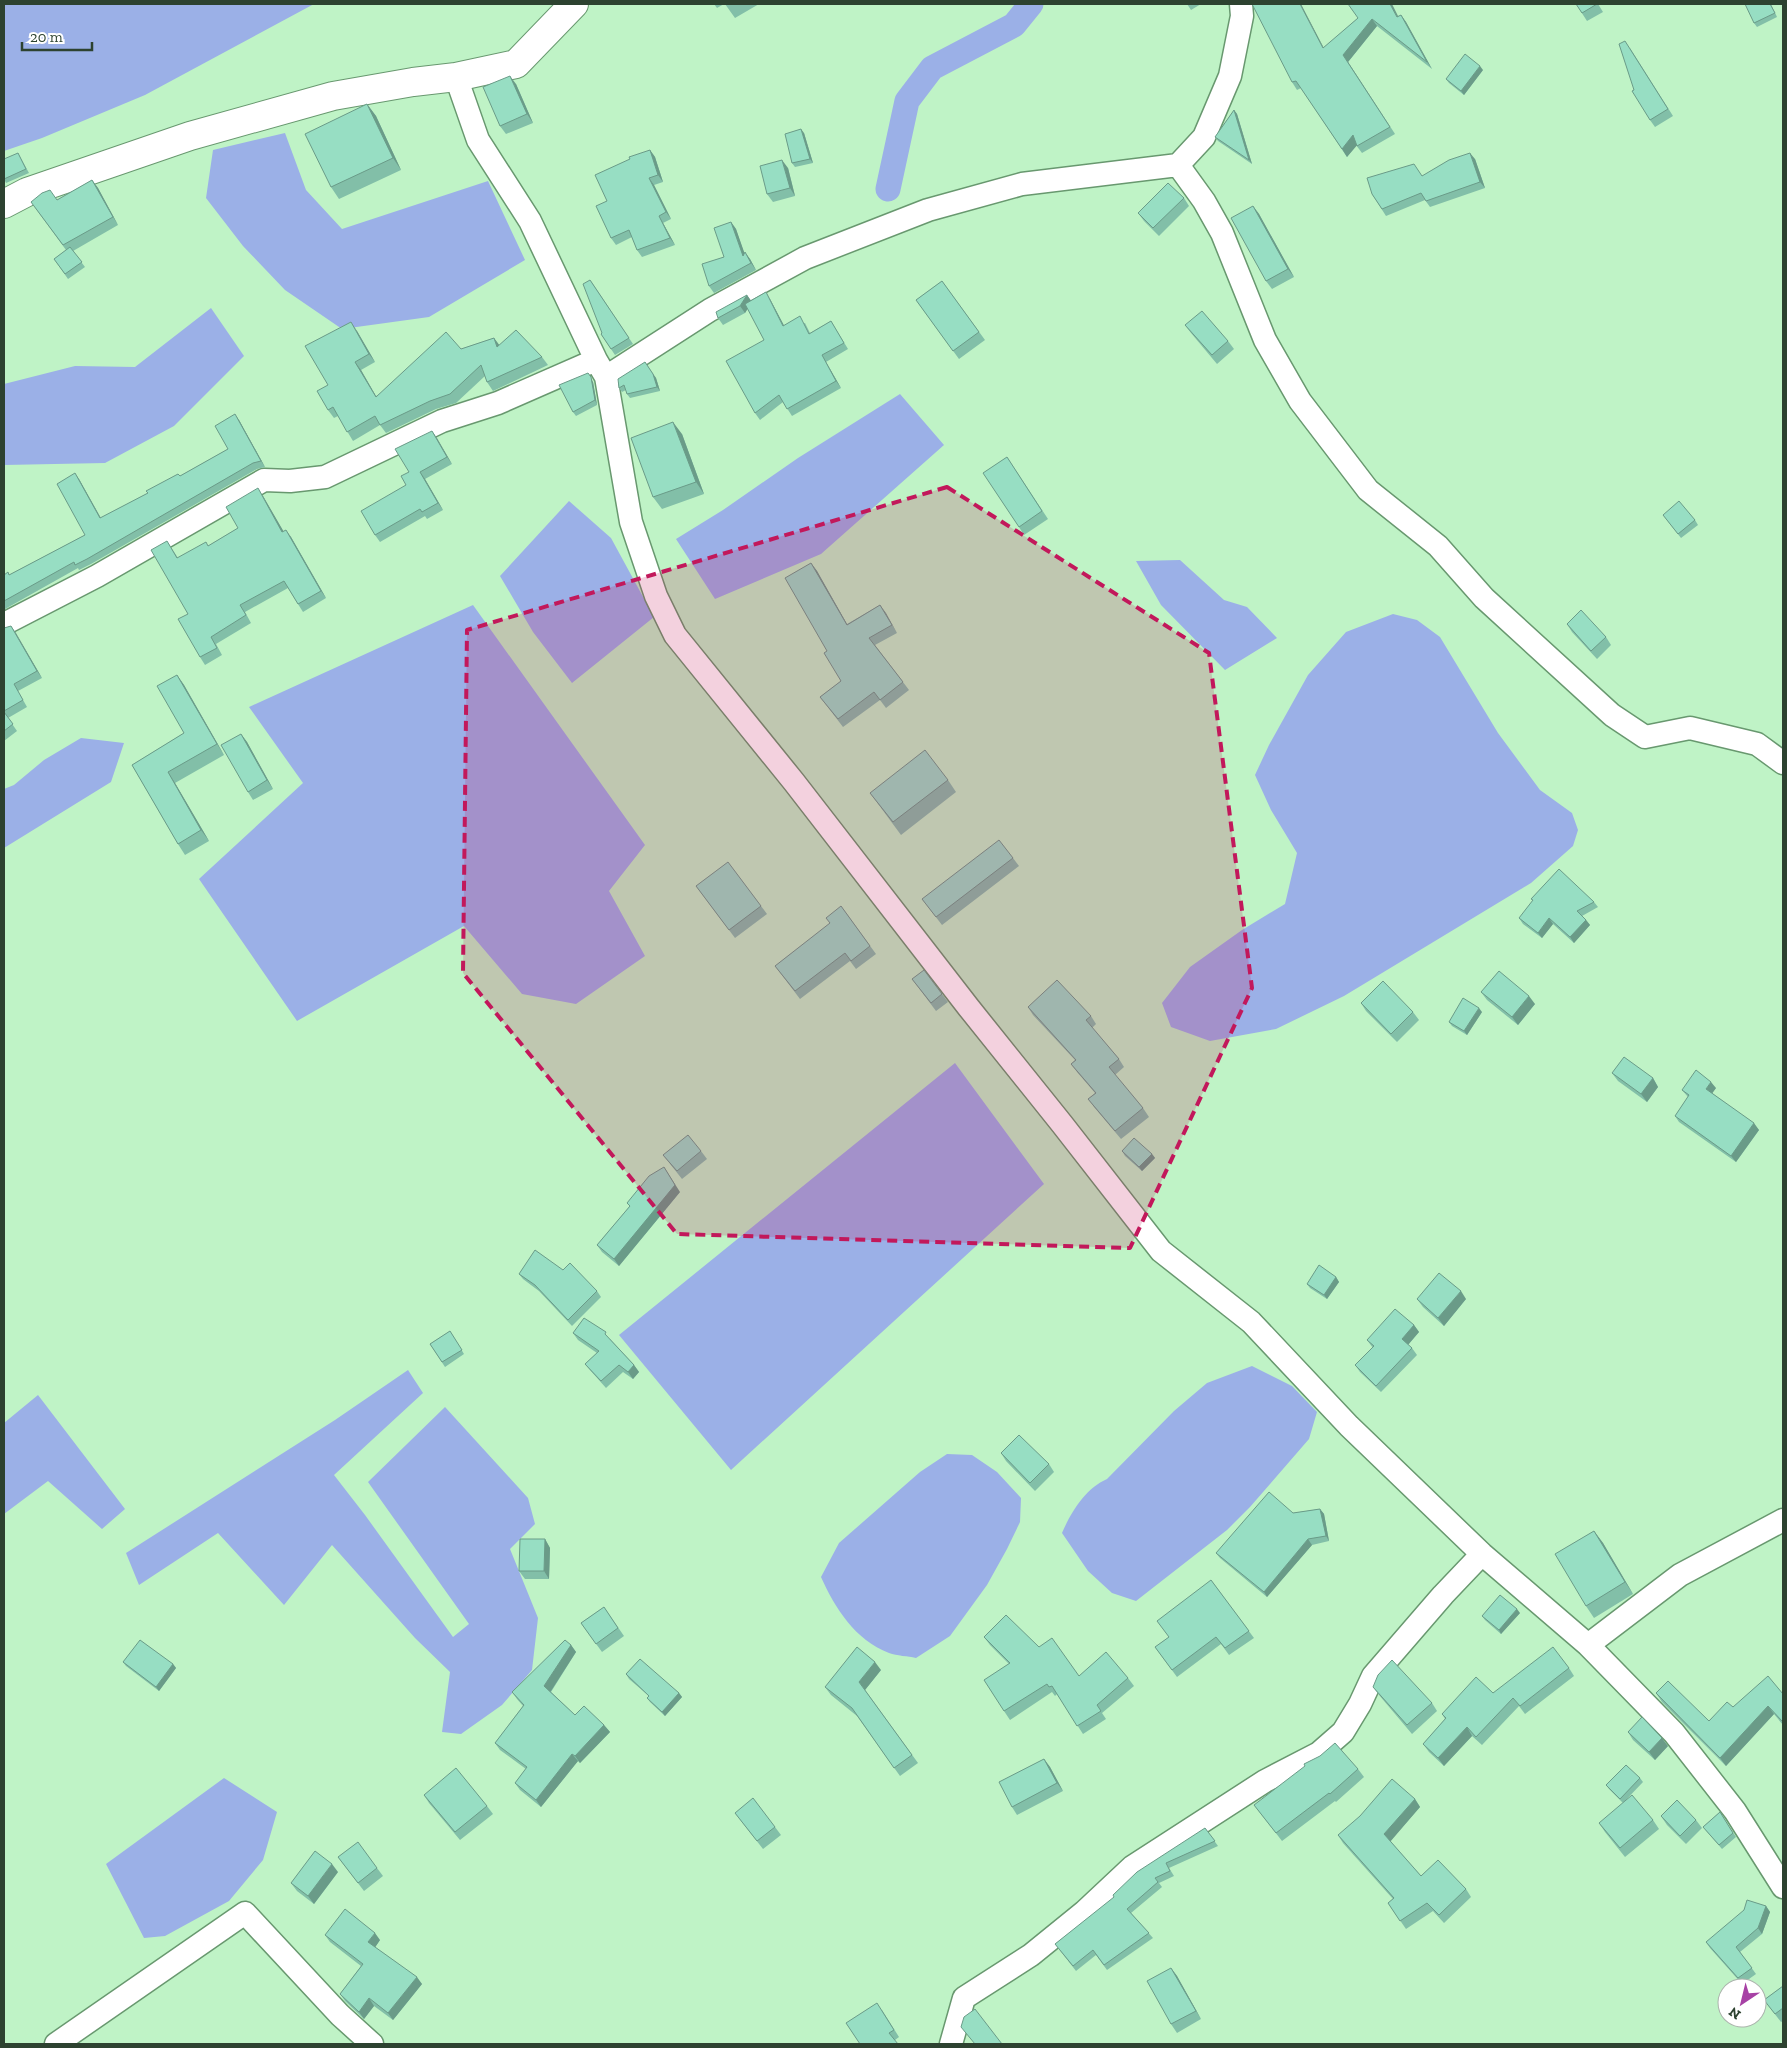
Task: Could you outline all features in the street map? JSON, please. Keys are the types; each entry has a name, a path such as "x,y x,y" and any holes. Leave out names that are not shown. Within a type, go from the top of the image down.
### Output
{"main road":[{"path":"4,204 27,192 190,136 334,96 413,82 456,77 516,64 574,4"}],"street":[{"path":"4,624 97,576 264,480 290,481 325,477 442,421 601,369 805,258 928,210 1022,184 1178,165 1204,137 1230,76 1242,16 1242,4"},
{"path":"456,77 478,140 530,221 601,369 632,522 656,596 675,635 794,782 1161,1251 1250,1322 1349,1426 1482,1554 1588,1645 1674,1733 1735,1811 1783,1887"},
{"path":"1178,165 1204,201 1222,233 1265,340 1300,401 1368,490 1438,546 1484,598 1612,715 1645,737 1690,728 1757,744 1783,763"},
{"path":"1588,1645 1680,1575 1783,1520"},
{"path":"951,2044 964,1998 1031,1955 1084,1912 1132,1867 1265,1781 1319,1753 1343,1732 1374,1676 1443,1595 1482,1554"},
{"path":"56,2044 245,1913 340,2015 372,2044"}],"highlighted area":[{"path":"947,487 1209,653 1252,988 1130,1248 677,1234 463,973 467,630"}],"water":[{"path":"4,4 314,4 145,95 42,138 4,151"},
{"path":"285,133 306,190 342,229 488,181 525,260 429,317 342,329 285,290 243,246 206,198 213,150"},
{"path":"211,308 244,356 174,426 105,463 4,465 4,384 75,366 135,367"},
{"path":"900,394 944,445 821,554 715,599 676,539 723,510 798,458"},
{"path":"569,501 611,538 654,617 572,683 533,632 500,576"},
{"path":"1180,560 1224,600 1247,607 1277,638 1225,670 1161,605 1136,561"},
{"path":"473,605 645,845 609,891 645,956 576,1004 522,994 464,926 297,1021 199,879 303,783 249,707"},
{"path":"1393,614 1417,620 1440,637 1498,733 1540,790 1572,813 1578,830 1573,846 1531,883 1344,996 1276,1029 1210,1041 1171,1027 1162,1003 1190,967 1242,930 1285,904 1297,853 1271,810 1255,775 1269,745 1308,675 1346,632"},
{"path":"81,738 124,743 111,782 4,848 4,789 14,785 44,760"},
{"path":"955,1063 1044,1184 731,1470 619,1335"},
{"path":"1252,1366 1292,1386 1317,1412 1309,1439 1250,1507 1227,1530 1136,1601 1112,1593 1088,1571 1062,1533 1070,1517 1092,1488 1107,1479 1174,1411 1207,1383"},
{"path":"408,1370 423,1393 334,1475 453,1637 469,1624 368,1482 445,1407 528,1498 535,1524 510,1549 538,1618 532,1670 502,1705 461,1734 442,1732 450,1672 415,1638 332,1545 284,1605 218,1533 139,1585 126,1553 335,1420"},
{"path":"38,1395 125,1509 102,1529 48,1481 4,1514 4,1423"},
{"path":"947,1454 972,1455 997,1472 1021,1498 1020,1522 987,1585 950,1636 916,1658 892,1654 866,1640 856,1631 840,1611 821,1577 839,1543 920,1472"},
{"path":"224,1778 277,1812 263,1860 229,1901 165,1936 144,1938 106,1864"}],"building":[{"path":"1252,4 1300,4 1323,48 1358,18 1348,4 1390,4 1397,17 1401,15 1427,62 1372,19 1343,55 1390,127 1357,146 1353,135 1342,149 1296,81 1292,82"},
{"path":"1576,4 1597,4 1582,13"},
{"path":"1745,4 1770,4 1775,13 1754,23"},
{"path":"1625,41 1668,109 1650,120 1632,91 1634,90 1619,44"},
{"path":"1465,54 1480,66 1461,91 1446,79"},
{"path":"510,76 527,114 500,126 483,87"},
{"path":"367,104 393,158 331,187 305,134"},
{"path":"1234,110 1249,160 1215,137"},
{"path":"801,129 810,159 792,163 785,134"},
{"path":"650,150 658,175 649,178 666,212 659,216 670,238 637,250 629,230 611,238 596,206 607,201 595,175 630,159 629,157"},
{"path":"18,153 26,169 4,179 4,159"},
{"path":"1470,153 1480,182 1426,201 1421,193 1382,209 1372,194 1367,178 1414,164 1422,176 1449,160"},
{"path":"782,160 790,188 767,194 760,166"},
{"path":"92,180 113,217 63,245 31,202 42,193 50,190 57,200"},
{"path":"1168,183 1184,198 1153,228 1138,213"},
{"path":"1253,206 1288,269 1266,281 1231,218"},
{"path":"731,222 743,256 745,252 751,263 709,286 702,264 724,257 714,228"},
{"path":"70,247 82,262 65,274 54,259"},
{"path":"590,280 629,338 611,349 601,334 583,284"},
{"path":"942,281 979,332 953,351 916,300"},
{"path":"766,292 783,326 800,316 809,334 831,321 844,343 822,355 836,381 787,409 779,395 755,413 726,361 764,340 745,304"},
{"path":"747,295 740,306 718,318 716,312"},
{"path":"1202,311 1228,341 1212,355 1185,325"},
{"path":"351,322 369,354 355,362 376,397 446,332 461,349 494,338 497,347 516,330 542,357 487,382 481,365 450,394 430,401 380,425 375,416 347,432 333,407 328,410 317,391 328,385 305,346"},
{"path":"645,362 653,374 657,387 627,394 624,385 619,388 618,379"},
{"path":"588,373 591,377 595,400 573,412 559,385"},
{"path":"235,414 261,461 253,463 87,559 75,565 74,562 4,601 4,575 8,572 9,575 85,535 57,484 75,473 100,518 148,493 146,491 178,474 180,476 228,449 215,426"},
{"path":"673,422 696,482 653,497 631,438"},
{"path":"432,431 447,457 420,472 438,503 422,512 420,509 375,535 361,511 406,485 401,476 409,472 395,449"},
{"path":"1007,457 1042,511 1019,527 983,473"},
{"path":"258,488 282,532 286,530 321,591 298,604 284,581 240,605 246,615 211,637 217,648 200,657 178,619 188,614 151,550 167,541 177,558 206,542 208,546 238,528 226,507"},
{"path":"1679,501 1695,520 1678,534 1663,515"},
{"path":"811,563 847,625 880,605 892,625 869,638 903,682 880,700 874,692 838,719 820,697 841,681 824,653 827,651 785,578"},
{"path":"1581,610 1606,637 1591,651 1567,624"},
{"path":"11,626 37,671 14,684 23,700 4,711 4,628"},
{"path":"177,675 217,744 168,772 201,830 178,844 132,765 184,733 157,686"},
{"path":"4,712 13,724 4,731"},
{"path":"241,734 267,780 248,792 221,745"},
{"path":"925,750 948,780 893,822 870,793"},
{"path":"999,840 1013,858 936,917 922,899"},
{"path":"728,862 761,906 729,930 696,886"},
{"path":"1559,869 1594,902 1577,911 1586,920 1570,937 1549,918 1538,933 1519,918 1533,900 1531,899"},
{"path":"841,906 870,946 851,961 845,953 795,991 775,966 830,923 826,918"},
{"path":"924,970 942,994 931,1003 912,979"},
{"path":"1499,971 1529,996 1512,1017 1481,992"},
{"path":"1057,980 1091,1016 1086,1020 1119,1059 1109,1067 1143,1108 1115,1131 1088,1099 1096,1093 1071,1064 1076,1060 1028,1007"},
{"path":"1383,981 1413,1012 1391,1034 1361,1003"},
{"path":"1463,998 1479,1008 1464,1031 1449,1022"},
{"path":"1624,1057 1653,1078 1641,1094 1612,1073"},
{"path":"1696,1070 1711,1082 1706,1089 1754,1123 1731,1156 1675,1116 1689,1095 1682,1090"},
{"path":"688,1135 701,1151 677,1171 663,1155"},
{"path":"1134,1138 1152,1154 1139,1167 1122,1151"},
{"path":"664,1167 675,1185 614,1259 597,1245 630,1206 627,1203 649,1176"},
{"path":"535,1250 563,1270 570,1263 597,1291 568,1320 535,1285 519,1274"},
{"path":"1319,1265 1336,1277 1324,1295 1307,1284"},
{"path":"1439,1273 1461,1291 1438,1318 1417,1299"},
{"path":"1395,1309 1414,1325 1402,1339 1412,1348 1376,1386 1355,1365 1374,1346 1367,1340"},
{"path":"584,1318 606,1332 605,1334 634,1365 628,1372 619,1365 601,1381 585,1364 599,1351 573,1333"},
{"path":"450,1331 462,1350 442,1362 430,1344"},
{"path":"1019,1435 1049,1464 1030,1483 1001,1453"},
{"path":"1269,1492 1293,1513 1320,1509 1326,1536 1308,1539 1264,1592 1216,1553"},
{"path":"1594,1531 1625,1582 1586,1606 1555,1554"},
{"path":"520,1539 545,1539 544,1571 519,1571"},
{"path":"1211,1580 1249,1631 1225,1648 1216,1637 1172,1670 1155,1647 1169,1637 1157,1621"},
{"path":"1500,1595 1517,1609 1499,1630 1482,1616"},
{"path":"604,1607 618,1628 596,1644 581,1623"},
{"path":"1006,1615 1039,1647 1052,1638 1079,1676 1106,1652 1128,1678 1097,1705 1101,1711 1077,1726 1052,1686 1049,1687 1047,1684 1004,1711 984,1680 1010,1663 984,1637"},
{"path":"140,1640 173,1664 156,1687 123,1662"},
{"path":"565,1640 571,1645 544,1686 575,1715 584,1706 604,1725 575,1756 572,1754 536,1800 515,1783 527,1767 495,1743 524,1705 512,1692"},
{"path":"857,1647 875,1662 859,1682 912,1755 894,1768 852,1708 825,1687"},
{"path":"1553,1647 1569,1668 1520,1706 1513,1698 1476,1737 1467,1727 1438,1758 1423,1744 1446,1718 1442,1714 1476,1677 1493,1693"},
{"path":"640,1659 679,1693 662,1712 647,1698 649,1696 626,1674"},
{"path":"1392,1660 1432,1703 1407,1725 1373,1687 1378,1675"},
{"path":"1768,1676 1783,1694 1783,1720 1768,1706 1720,1758 1656,1693 1668,1681 1709,1721 1727,1702 1733,1707"},
{"path":"1642,1717 1662,1738 1649,1752 1628,1732"},
{"path":"1335,1743 1358,1769 1330,1794 1276,1833 1254,1805 1305,1766 1304,1764 1320,1756"},
{"path":"1044,1759 1057,1783 1012,1807 999,1782"},
{"path":"1626,1765 1640,1778 1620,1799 1606,1785"},
{"path":"456,1768 487,1806 455,1832 424,1795"},
{"path":"1392,1779 1415,1799 1384,1834 1421,1876 1438,1860 1466,1889 1439,1915 1427,1903 1400,1921 1388,1903 1394,1898 1338,1835 1360,1816"},
{"path":"1632,1795 1653,1820 1620,1848 1599,1823"},
{"path":"753,1798 775,1827 757,1841 735,1813"},
{"path":"1677,1800 1696,1820 1680,1836 1661,1816"},
{"path":"1720,1812 1733,1833 1719,1845 1703,1827"},
{"path":"1205,1828 1215,1841 1166,1863 1170,1871 1155,1878 1158,1882 1127,1909 1149,1933 1104,1965 1093,1950 1073,1966 1055,1944 1114,1897 1113,1895 1137,1872"},
{"path":"358,1842 377,1868 358,1883 338,1857"},
{"path":"315,1851 332,1864 308,1896 291,1883"},
{"path":"1747,1900 1766,1906 1758,1928 1736,1947 1752,1968 1738,1978 1706,1942 1744,1910"},
{"path":"345,1909 375,1933 368,1942 417,1977 388,2013 369,1998 359,2012 340,1994 363,1964 325,1935"},
{"path":"1171,1968 1196,2011 1171,2024 1147,1981"},
{"path":"1783,1986 1783,2008 1775,2014 1767,2004 1767,1998"},
{"path":"877,2003 894,2030 889,2033 898,2044 860,2044 846,2023"},
{"path":"975,2009 1002,2044 975,2044 961,2027 964,2017"}],"waterway":[{"path":"888,189 907,101 932,68 1014,25 1031,4"}]}
